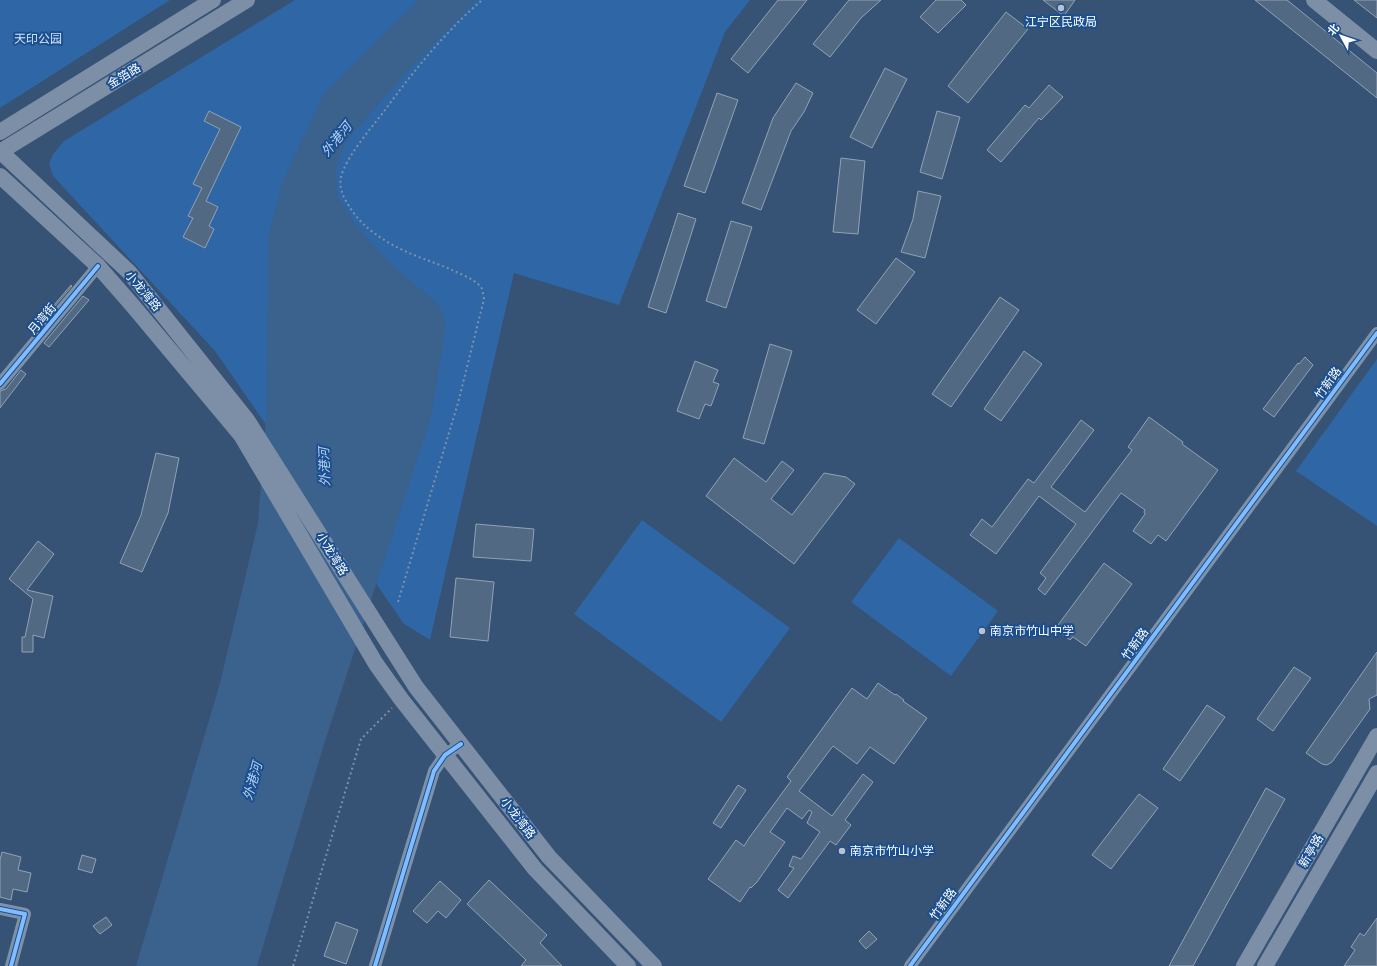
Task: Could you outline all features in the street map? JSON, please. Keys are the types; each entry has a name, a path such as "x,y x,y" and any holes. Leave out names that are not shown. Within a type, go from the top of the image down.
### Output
{"main road":[{"name":"金箔路","path":"0,132 213,0"},
{"name":"金箔路","path":"0,151 247,0"},
{"path":"1314,0 1377,51"},
{"name":"小龙湾路","path":"0,151 129,272 247,420 416,687 549,857 654,966"},
{"name":"小龙湾路","path":"0,176 98,266 241,435 376,664 401,699 535,869 628,966"},
{"name":"新亭路","path":"1244,966 1377,736"},
{"name":"新亭路","path":"1265,966 1377,773"}],"street":[{"name":"月湾街","path":"0,384 98,266"},
{"name":"竹新路","path":"910,966 1377,334"},
{"path":"375,966 434,771 445,755 460,744"},
{"path":"0,909 25,914 11,966"}],"path":[{"path":"398,602 458,403 484,299 482,289 475,282 464,275 403,250 370,230 354,215 346,202 341,189 341,177 355,150 403,85 435,47 467,13 482,0"},
{"path":"293,966 361,739 401,699"}],"green space":[{"name":"天印公园","path":"0,0 170,0 0,108"},
{"path":"295,0 750,0 725,32 619,305 514,273 430,640 404,624 215,351 53,176 49,164 53,154 64,141"},
{"path":"1377,359 1377,526 1296,471"},
{"path":"642,520 790,628 721,722 574,614"},
{"path":"899,538 998,611 951,676 851,602"}],"water":[{"name":"外港河","path":"419,0 476,0 406,73 351,135 341,152 336,170 338,198 359,229 392,265 431,298 441,309 445,323 431,417 325,741 257,966 136,966 220,683 258,523 267,403 268,238 283,181 324,93"}],"building":[{"path":"778,0 807,0 748,73 731,59"},
{"path":"849,0 881,0 861,18 830,57 813,44"},
{"path":"936,0 961,0 966,5 938,33 920,17"},
{"name":"江宁区民政局","path":"1043,0 1075,0 1064,16"},
{"path":"1255,0 1287,0 1377,73 1377,98"},
{"path":"1354,0 1377,0 1377,18"},
{"path":"1006,12 1028,29 968,103 948,86"},
{"path":"885,68 907,79 872,148 850,137"},
{"path":"796,83 813,93 804,112 791,131 761,210 742,203 773,118"},
{"path":"1049,85 1063,97 1041,120 1039,118 1001,162 987,150 1025,105 1029,108"},
{"path":"717,93 738,100 705,193 684,186"},
{"path":"209,111 241,127 206,201 218,207 209,226 214,229 205,248 183,237 193,218 188,216 202,188 193,184 220,129 204,121"},
{"path":"937,111 960,117 942,179 920,172"},
{"path":"841,158 865,161 858,234 833,232"},
{"path":"918,191 941,196 925,258 901,252 913,219"},
{"path":"678,213 696,219 666,313 648,307"},
{"path":"731,221 752,227 726,308 706,301"},
{"path":"896,258 915,272 876,324 857,310"},
{"path":"71,285 72,286 32,333 31,332"},
{"path":"83,296 89,300 49,347 44,343"},
{"path":"1000,297 1019,310 951,407 932,394"},
{"path":"770,344 792,351 764,444 743,438"},
{"path":"1024,351 1042,364 1001,421 984,409"},
{"path":"1305,357 1313,365 1274,417 1263,409 1298,363 1299,364"},
{"path":"695,361 718,370 713,382 719,384 711,406 705,404 699,419 677,411"},
{"path":"21,370 26,374 0,408 0,391 6,389"},
{"path":"1149,417 1183,442 1182,444 1218,470 1166,541 1158,535 1151,544 1133,531 1145,514 1145,510 1121,493 1045,595 1038,589 1046,578 1040,573 1076,524 1039,496 996,554 970,535 982,519 992,527 1028,479 1034,483 1081,420 1094,430 1051,487 1085,512 1132,450 1128,447"},
{"path":"156,453 179,458 168,513 142,572 120,563 141,515"},
{"path":"734,458 766,482 782,461 794,470 771,499 792,515 824,473 846,477 855,484 794,564 706,496"},
{"path":"476,524 534,529 531,561 473,557"},
{"path":"38,541 54,554 27,590 53,596 44,638 33,635 33,652 22,652 22,637 25,637 33,599 9,579"},
{"path":"1104,563 1132,584 1086,646 1073,637 1070,640 1055,629"},
{"path":"456,578 494,582 488,641 450,637"},
{"path":"1377,652 1377,695 1369,699 1370,709 1332,762 1327,765 1322,764 1306,753"},
{"path":"1294,667 1311,678 1273,731 1257,719"},
{"path":"878,683 895,695 896,694 904,700 903,701 927,718 894,764 870,747 857,764 833,746 799,791 832,816 863,774 873,782 845,820 851,825 836,845 830,841 788,898 778,890 794,868 789,866 793,856 801,859 820,832 807,823 812,812 809,810 802,819 787,808 770,832 785,842 757,882 751,888 750,887 740,902 708,879 736,840 744,846 791,781 787,777 852,688 867,699"},
{"path":"1207,705 1225,717 1180,781 1163,769"},
{"path":"738,785 746,790 721,828 713,823"},
{"path":"1266,788 1285,799 1193,966 1169,966"},
{"path":"1139,794 1158,808 1111,869 1092,855"},
{"path":"2,852 21,857 18,870 31,873 27,892 13,889 11,900 0,897 0,860"},
{"path":"82,855 96,859 92,873 78,869"},
{"path":"489,880 547,935 540,943 562,966 521,966 526,960 467,904"},
{"path":"440,881 461,900 446,918 438,911 427,923 413,911"},
{"path":"106,917 112,925 100,934 93,926"},
{"path":"1377,918 1377,966 1344,966 1355,950 1351,947 1360,933 1364,936"},
{"path":"336,922 358,930 346,964 324,956"},
{"path":"869,931 877,939 866,949 859,941"}],"cycle path":[{"path":"0,384 98,266"},
{"path":"910,966 1377,333"},
{"path":"375,966 434,771 445,755 461,744"},
{"path":"0,909 25,914 11,966"}],"place":[{"name":"江宁区民政局","path":"1061,8"},
{"name":"南京市竹山中学","path":"982,631"},
{"name":"南京市竹山小学","path":"842,851"}]}
